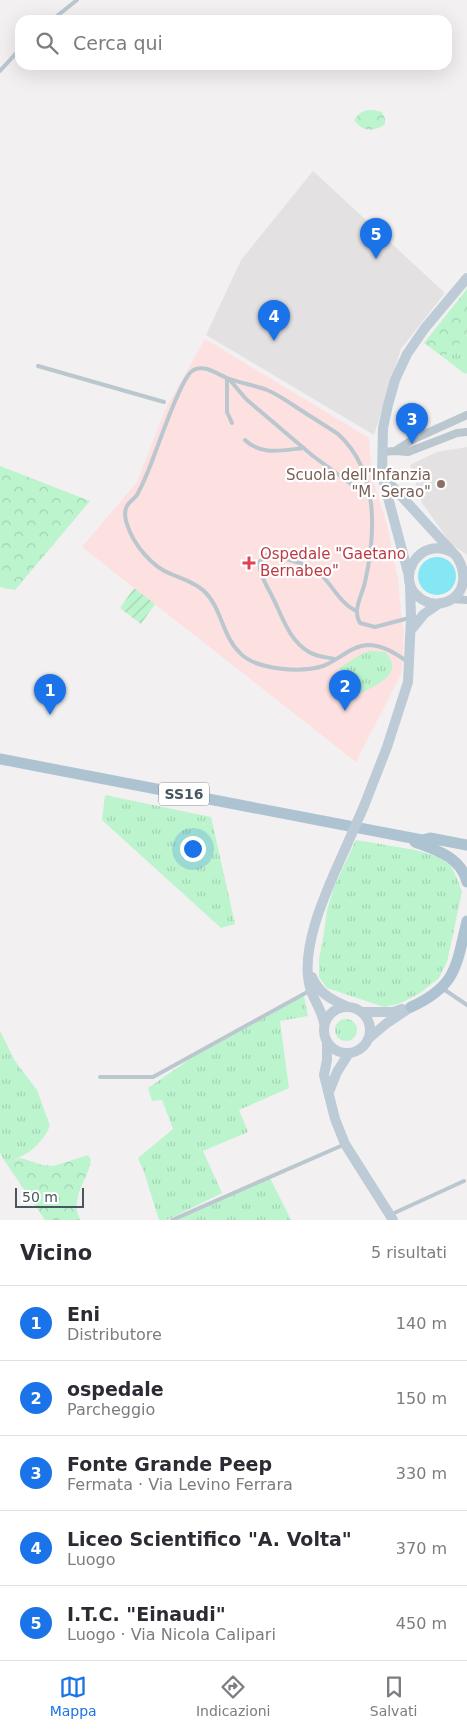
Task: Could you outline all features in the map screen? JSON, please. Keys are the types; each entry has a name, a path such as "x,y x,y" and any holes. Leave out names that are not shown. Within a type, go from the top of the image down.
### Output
{"main road":[{"name":"SS16","path":"0,759 400,835 422,840 428,844 467,852"},
{"path":"400,835 428,835 467,840"},
{"path":"400,835 452,859 463,871 467,882"},
{"name":"SS16","path":"422,840 430,838 467,845"},
{"path":"411,1007 442,988 454,970 467,921"}],"street":[{"path":"440,603 421,599 415,593 409,579 382,475 383,428 395,380 407,354 425,328 467,278"},
{"path":"395,450 466,414"},
{"path":"382,452 395,450 408,452 457,433 467,432"},
{"path":"382,475 455,555 467,565"},
{"path":"391,1218 339,1131 324,1075 327,1060 327,1043 324,1036 324,1023 320,1008 311,990 308,971 311,941 318,912 388,747 402,705 408,682 410,663 411,617 409,579 412,563 422,553 430,549 439,548 455,555 463,567 464,580 460,590 451,599"},
{"path":"411,631 424,614 440,603 451,599 467,600"},
{"path":"308,971 318,990 324,995 362,1012 370,1024 368,1039"},
{"path":"324,1023 332,1011 346,1006"},
{"path":"362,1012 393,1012 411,1007"},
{"path":"327,1043 336,1051 349,1053 360,1049 368,1039 387,1023 411,1007"},
{"path":"328,1092 337,1072 349,1053"}],"lane":[{"path":"58,15 77,0"},
{"path":"0,71 15,54"},
{"path":"38,366 164,402"},
{"path":"410,663 385,648 367,645 324,666 311,668 280,668 252,662 240,653 231,642 214,603 204,591 188,580 170,574 157,566 142,552 127,526 125,514 127,506 138,491 191,371 197,368 211,370 227,378 268,390 338,434 354,451 368,486 373,520 370,559 356,610 356,617 360,623 374,627 411,617"},
{"path":"227,378 227,412 232,423"},
{"path":"227,378 246,399 304,448 370,498"},
{"path":"245,440 252,447 268,451 304,448"},
{"path":"335,660 308,652 294,638 263,580 259,562 267,555 272,555 307,566 324,578 349,607 356,610"},
{"path":"442,988 467,1005"},
{"path":"100,1077 153,1077 311,990"},
{"path":"172,1220 346,1144"},
{"path":"391,1218 464,1181"}],"shaded area":[{"path":"313,171 445,293 401,349 374,435 206,335 241,260"},
{"name":"Ospedale \"Gaetano Bernabeo\"","path":"205,339 369,438 372,477 387,525 398,580 404,630 403,655 401,674 356,762 82,547 137,482 166,408"},
{"name":"Scuola dell'Infanzia \"M. Serao\"","path":"467,447 467,555 451,544 422,503 410,465 437,452"}],"green space":[{"path":"367,110 382,112 385,124 376,129 368,130 357,124 354,120 360,113"},
{"path":"467,289 467,335 443,357 424,343"},
{"path":"467,335 467,373 465,374 443,357"},
{"path":"0,466 90,501 15,590 0,587"},
{"path":"134,588 155,604 141,624 120,608"},
{"path":"370,651 385,652 391,660 392,667 390,673 380,683 359,694 339,668 363,653"},
{"path":"105,795 211,817 235,924 221,928 102,820"},
{"path":"356,840 415,850 439,857 451,866 462,892 447,962 439,978 420,993 401,1003 384,1007 327,988 319,977 319,959 327,910 334,887"},
{"path":"304,996 308,1016 280,1021 289,1088 239,1110 248,1132 203,1151 222,1193 167,1220 159,1220 138,1158 173,1129 162,1100 152,1101 148,1088 193,1057"},
{"path":"346,1019 354,1022 357,1030 354,1038 346,1041 338,1038 335,1030 338,1022"},
{"path":"0,1031 15,1061 37,1090 50,1126 38,1144 20,1157 6,1163 0,1153"},
{"path":"88,1155 91,1160 80,1189 77,1204 80,1220 45,1220 6,1163 21,1158 42,1165 54,1166"},
{"path":"270,1178 291,1220 174,1220"}],"water":[{"path":"437,557 444,558 450,563 455,569 455,583 450,589 444,594 437,595 430,594 424,589 419,583 418,576 419,569 424,563 430,558"}],"place":[{"name":"I.T.C. \"Einaudi\"","path":"376,259"},
{"name":"Liceo Scientifico \"A. Volta\"","path":"274,341"},
{"name":"Fonte Grande Peep","path":"412,444"},
{"name":"Scuola dell'Infanzia \"M. Serao\"","path":"441,484"},
{"name":"Ospedale \"Gaetano Bernabeo\"","path":"249,563"},
{"name":"ospedale","path":"345,711"},
{"name":"Eni","path":"50,715"}]}
